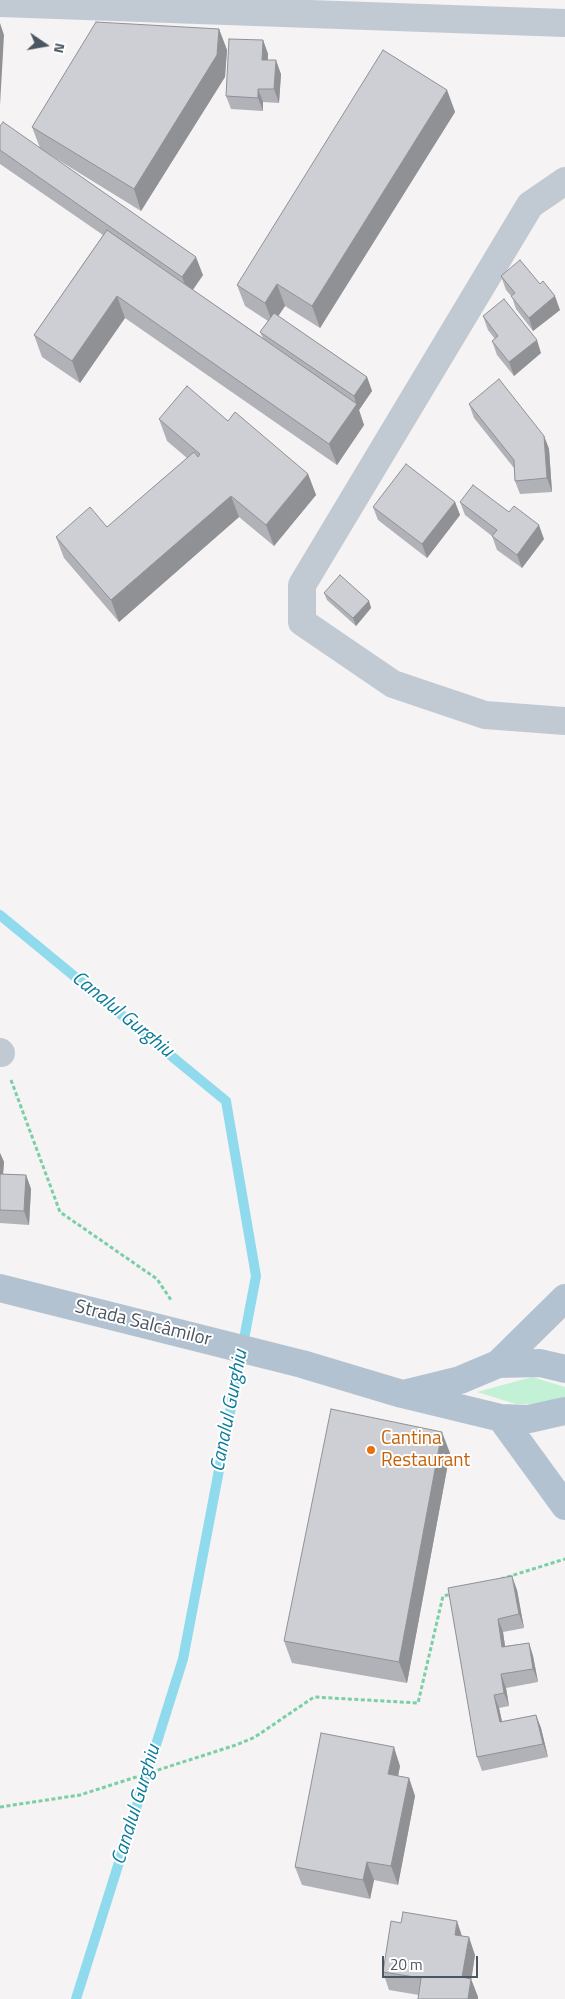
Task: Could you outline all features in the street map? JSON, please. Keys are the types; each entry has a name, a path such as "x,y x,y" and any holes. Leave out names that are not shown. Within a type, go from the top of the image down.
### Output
{"main road":[{"name":"Strada Salcâmilor","path":"0,1288 302,1364 402,1394 501,1418 530,1419 565,1411"},
{"path":"498,1364 565,1298"},
{"path":"402,1394 460,1380 498,1364 540,1363 565,1369"},
{"path":"501,1418 565,1506"}],"lane":[{"path":"0,3 565,23"},
{"path":"565,181 530,205 302,585 302,622 393,684 485,715 565,721"}],"path":[{"path":"0,1052 60,1212 157,1279 199,1339"},
{"path":"500,1579 565,1559"},
{"path":"0,1807 80,1795 236,1745 256,1737 314,1697 418,1703 443,1596 453,1594"}],"green space":[{"path":"532,1377 565,1387 565,1397 546,1404 516,1404 477,1392"}],"building":[{"path":"96,22 219,29 217,55 134,189 32,127"},
{"path":"229,39 263,40 262,60 276,60 274,89 258,89 258,98 226,96"},
{"path":"383,50 447,90 312,306 277,284 265,303 237,285"},
{"path":"3,122 196,257 182,277 0,150 0,126"},
{"path":"107,230 357,404 329,444 117,296 72,361 34,335"},
{"path":"520,260 540,284 543,281 555,296 529,318 511,296 515,293 501,276"},
{"path":"504,299 537,340 509,362 492,341 498,336 483,316"},
{"path":"274,313 367,377 354,396 260,332"},
{"path":"499,379 544,436 547,478 515,481 514,460 469,404"},
{"path":"187,386 228,421 235,412 308,474 266,525 231,496 111,600 56,537 90,507 107,527 194,452 198,457 200,454 159,419"},
{"path":"406,464 455,502 422,544 373,507"},
{"path":"473,485 509,512 514,506 539,525 517,555 492,536 497,530 460,502"},
{"path":"340,575 369,601 353,618 324,593"},
{"path":"0,1174 26,1175 24,1211 0,1210"},
{"path":"331,1409 442,1432 399,1662 284,1641"},
{"path":"512,1576 519,1614 498,1619 502,1647 529,1643 533,1669 501,1674 504,1693 494,1695 500,1722 536,1715 543,1744 477,1757 448,1588"},
{"path":"321,1733 394,1747 388,1774 409,1778 391,1866 367,1862 363,1880 295,1867"},
{"path":"403,1912 457,1921 455,1935 469,1937 462,1977 471,1979 468,1999 418,1999 421,1978 383,1972 391,1921 401,1923"}],"waterway":[{"name":"Canalul Gurghiu","path":"0,915 226,1101 256,1276 183,1659 76,1999"}],"place":[{"name":"Cantina Restaurant","path":"371,1450"}]}
